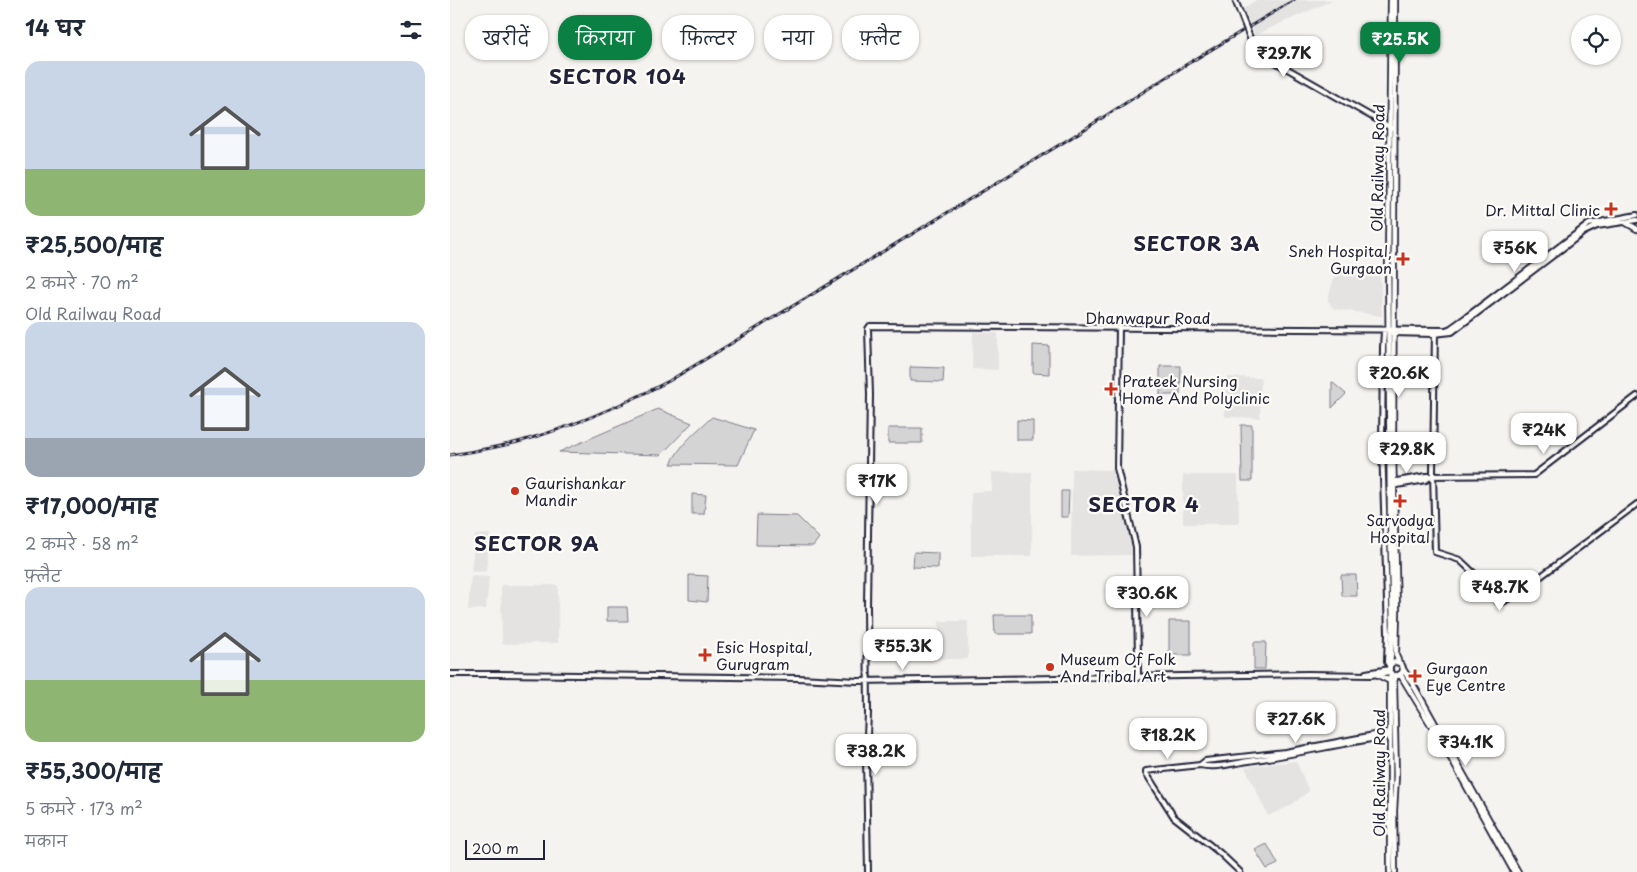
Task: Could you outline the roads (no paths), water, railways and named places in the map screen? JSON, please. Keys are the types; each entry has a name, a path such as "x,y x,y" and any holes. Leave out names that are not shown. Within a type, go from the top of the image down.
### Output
{"main road":[{"name":"Old Railway Road","path":"1391,0 1392,129"},
{"name":"Old Railway Road","path":"1395,0 1390,331 1390,523 1396,776 1394,811 1395,872"},
{"path":"1625,222 1637,229"},
{"name":"Old Railway Road","path":"1390,331 1391,484 1397,611 1396,655 1399,663"},
{"path":"1399,663 1393,663 1394,671 1438,733 1518,872"},
{"path":"1394,671 1399,663"},
{"name":"Old Railway Road","path":"1390,872 1390,681 1394,671"},
{"path":"1376,674 1390,681"},
{"path":"1438,733 1514,872"}],"street":[{"path":"1235,0 1252,44 1258,51 1392,129"},
{"path":"1434,332 1451,328 1589,224 1637,215"},
{"path":"1434,332 1448,333 1454,331 1584,232 1597,226 1637,220"},
{"name":"Dhanwapur Road","path":"868,680 870,395 868,329 871,325 1374,329 1434,332"},
{"path":"1118,328 1117,468 1136,543 1138,678"},
{"path":"1390,331 1383,344 1382,445 1388,633 1386,662 1394,671"},
{"path":"1434,332 1431,477 1435,552 1460,560 1481,580 1497,601 1501,602 1520,592 1637,504"},
{"path":"1383,344 1389,344"},
{"path":"1391,484 1426,476 1534,475 1637,396"},
{"path":"1384,523 1390,523"},
{"path":"450,674 868,680 1376,674 1394,671"},
{"path":"1357,674 1394,671"},
{"path":"868,680 866,757 868,872"},
{"path":"1240,872 1220,853 1174,817 1146,773 1148,770 1200,765 1206,767 1302,753 1390,734"}],"railway":[{"path":"450,455 499,447 565,427 635,398 669,381 1069,139 1184,66 1294,0"}],"place":[{"name":"Dr. Mittal Clinic","path":"1611,209"},
{"name":"Sneh Hospital, Gurgaon","path":"1403,259"},
{"name":"Prateek Nursing Home And Polyclinic","path":"1111,389"},
{"name":"Gaurishankar Mandir","path":"515,491"},
{"name":"Sarvodya Hospital","path":"1400,501"},
{"name":"Esic Hospital, Gurugram","path":"705,655"},
{"name":"Museum Of Folk And Tribal Art","path":"1050,667"},
{"name":"Gurgaon Eye Centre","path":"1415,676"}],"district":[{"name":"SECTOR 104","path":"618,76"},
{"name":"SECTOR 3A","path":"1197,243"},
{"name":"SECTOR 4","path":"1144,504"},
{"name":"SECTOR 9A","path":"537,543"}]}
